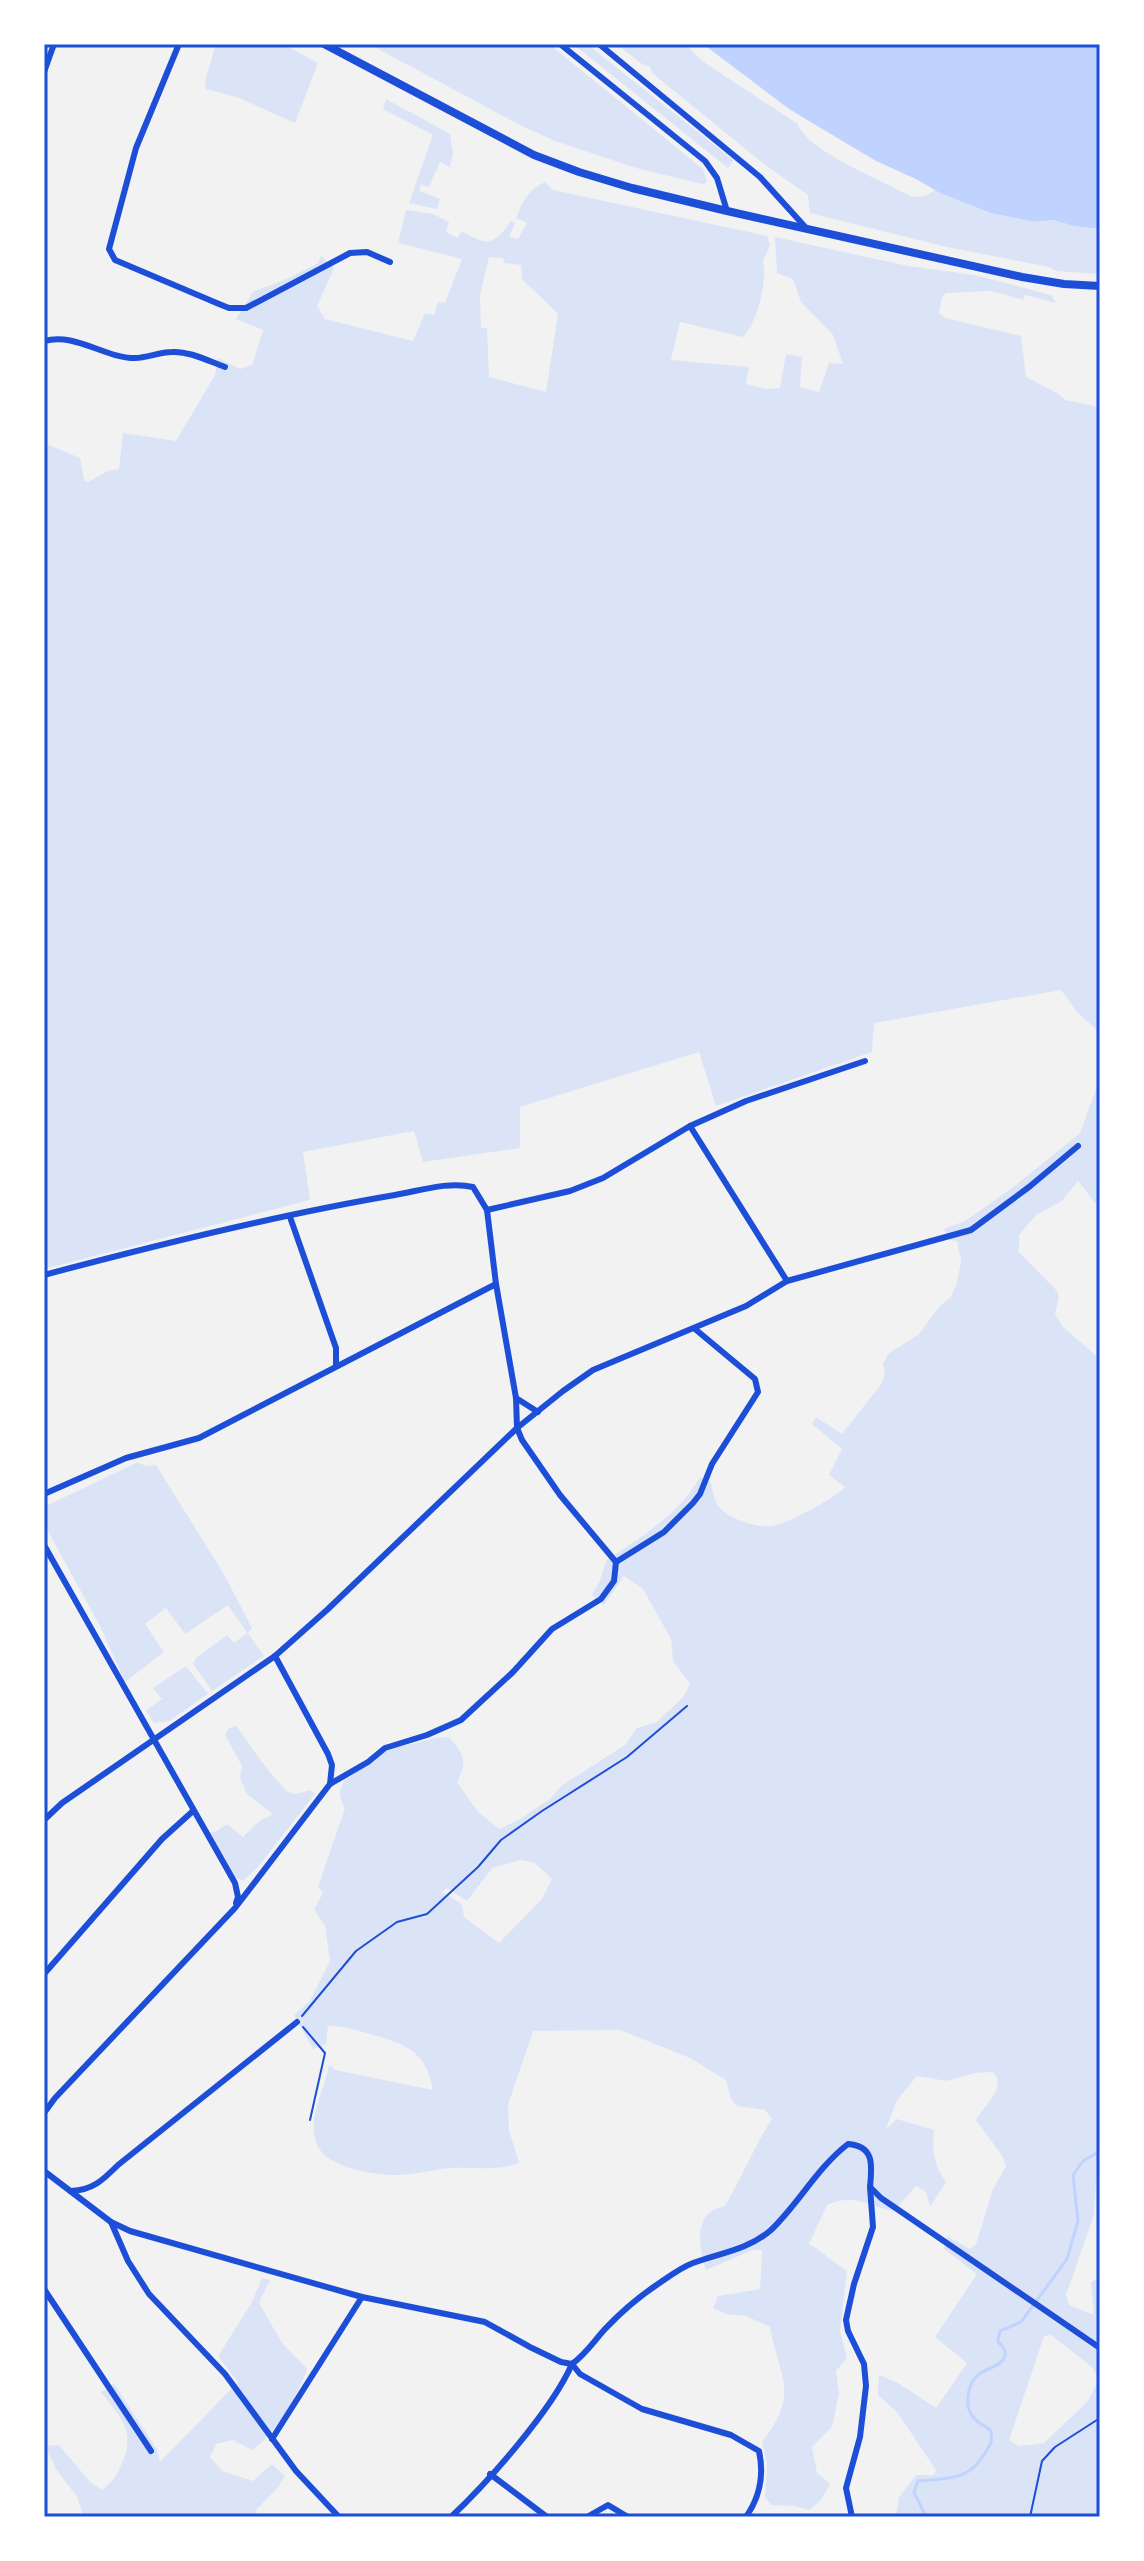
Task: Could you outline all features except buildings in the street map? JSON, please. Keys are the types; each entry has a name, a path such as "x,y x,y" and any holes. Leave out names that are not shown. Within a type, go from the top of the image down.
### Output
{"main road":[{"path":"324,44 534,155 632,188 1022,277 1100,286"}],"street":[{"path":"44,72 54,44"},
{"path":"179,44 136,148 109,249 115,260 236,309 246,308 350,253 367,252 390,262"},
{"path":"560,44 705,161 717,178 727,211"},
{"path":"599,44 760,177 807,229"},
{"path":"44,341 77,342 103,352 135,358 157,353 187,353 225,367"},
{"path":"487,1210 570,1191 603,1178 690,1126 746,1101 865,1061"},
{"path":"690,1126 787,1281"},
{"path":"44,1820 62,1803 275,1656 517,1428 593,1370 746,1306 787,1281 971,1230 1078,1146"},
{"path":"44,1275 165,1243 354,1202 463,1185 473,1187 487,1210 516,1398 517,1428 560,1495 616,1562 614,1581 601,1599 552,1629 513,1672 461,1720 385,1748 368,1762 330,1784 235,1908 44,2113"},
{"path":"290,1217 336,1348 336,1365"},
{"path":"44,1494 126,1458 199,1438 496,1284"},
{"path":"616,1562 664,1532 693,1503 712,1464 756,1398 758,1387 755,1379 695,1329"},
{"path":"516,1398 538,1412"},
{"path":"44,1545 235,1883 238,1897 235,1908"},
{"path":"275,1656 328,1754 332,1765 330,1784"},
{"path":"44,1974 162,1839 193,1811"},
{"path":"71,2191 88,2190 100,2182 297,2022"},
{"path":"451,2517 563,2384 572,2364 583,2356 622,2311 692,2264 749,2245 769,2232 834,2156 848,2144 858,2145 869,2152 872,2161 873,2227 846,2320 864,2364 866,2386 860,2437 846,2488 852,2517"},
{"path":"44,2171 111,2222 130,2231 362,2297 485,2322 547,2355 572,2364 580,2374 642,2409 731,2435 759,2451 761,2481 755,2505 746,2517"},
{"path":"870,2187 881,2198 1100,2348"},
{"path":"111,2222 128,2261 149,2294 225,2374 296,2471 339,2517"},
{"path":"44,2289 151,2451"},
{"path":"272,2439 362,2297"},
{"path":"490,2474 547,2517"},
{"path":"587,2517 608,2505 628,2517"}],"path":[{"path":"310,2120 325,2053 297,2022 356,1951 397,1922 427,1914 478,1867 501,1840 627,1757 687,1706"},
{"path":"1030,2517 1042,2461 1055,2447 1100,2418"}],"shaded area":[{"path":"216,44 283,44 318,63 295,123 239,98 206,89 205,81"},
{"path":"369,44 549,44 703,169 707,182 702,184 636,168 555,141"},
{"path":"573,44 587,44 733,160 728,168"},
{"path":"616,44 685,44 702,61 798,124 804,134 831,155 913,197 925,196 935,190 991,213 1035,222 1053,220 1100,229 1100,274 1056,271 810,213 808,195 764,164 652,73 650,67"},
{"path":"386,99 450,134 453,154 450,167 440,162 429,187 420,185 420,191 440,199 437,209 409,203 433,135 383,109"},
{"path":"545,182 553,190 767,236 770,245 763,261 763,290 748,331 743,337 680,322 671,360 749,367 746,384 766,389 780,388 786,354 802,357 800,387 819,392 829,363 843,364 833,335 801,302 793,279 777,273 775,237 908,266 975,275 1051,295 1056,303 1025,295 1023,300 991,291 946,293 942,297 939,313 945,318 1021,336 1026,377 1065,400 1100,407 1100,1033 1077,1012 1061,990 874,1023 872,1052 716,1106 699,1052 520,1107 520,1148 423,1162 414,1131 303,1152 310,1200 44,1269 44,443 80,458 84,480 88,482 108,471 119,469 123,433 176,441 215,375 218,358 240,369 252,365 263,330 236,319 253,292 318,263 321,256 334,268 317,306 325,319 413,341 425,313 434,315 438,302 445,303 462,259 398,243 406,210 433,214 449,222 446,232 457,238 462,231 484,241 494,239 511,221 515,223 509,237 518,239 527,223 516,218 521,206 534,189","holes":["489,257 503,258 504,263 521,265 522,279 558,314 546,392 489,377 487,328 481,328 480,295"]},
{"path":"1100,1078 1100,1209 1078,1181 1062,1201 1036,1215 1019,1235 1019,1252 1057,1291 1059,1297 1055,1314 1063,1327 1100,1359 1100,2181 1096,2181 1094,2215 1066,2295 1069,2305 1094,2315 1091,2282 1100,2277 1100,2517 896,2515 899,2497 916,2475 934,2475 936,2470 897,2412 878,2395 879,2375 898,2383 936,2408 967,2363 935,2337 977,2274 944,2249 947,2236 970,2249 976,2244 993,2189 1006,2166 976,2120 996,2090 997,2078 993,2072 975,2073 947,2081 917,2076 897,2100 886,2129 897,2119 934,2130 935,2158 946,2182 930,2207 926,2192 916,2186 894,2211 854,2200 827,2205 809,2244 847,2271 840,2331 847,2358 836,2371 839,2394 832,2427 812,2447 817,2473 830,2484 821,2500 809,2510 771,2505 765,2497 767,2463 762,2442 781,2411 784,2386 770,2327 746,2316 726,2314 713,2308 718,2296 760,2289 762,2250 753,2250 706,2270 700,2231 707,2215 725,2206 772,2119 765,2110 737,2106 731,2099 726,2080 690,2058 620,2030 533,2031 508,2105 509,2130 519,2163 494,2168 452,2168 397,2175 375,2174 339,2164 321,2151 314,2133 315,2113 329,2065 335,2070 433,2090 430,2076 418,2056 390,2040 328,2026 326,2044 313,2049 294,2015 310,2001 330,1961 325,1926 314,1909 323,1893 318,1887 345,1808 340,1795 342,1785 385,1752 449,1737 463,1758 457,1782 478,1812 499,1829 520,1819 551,1798 561,1786 625,1745 637,1728 657,1722 684,1696 690,1684 673,1661 671,1639 643,1589 624,1576 604,1605 592,1595 606,1561 670,1514 700,1477 711,1483 719,1507 729,1515 759,1526 772,1526 799,1516 845,1487 829,1475 842,1449 812,1424 816,1417 842,1434 882,1383 885,1373 883,1364 888,1354 919,1334 939,1307 950,1298 957,1284 961,1260 957,1241 950,1240 944,1229 965,1221 1016,1185 1080,1133","holes":["520,1860 535,1863 552,1879 542,1899 499,1943 464,1917 462,1904 442,1892 447,1888 467,1901 492,1868","1051,2335 1092,2367 1099,2379 1088,2401 1044,2443 1019,2446 1009,2440 1044,2336"]},
{"path":"138,1462 145,1466 156,1465 225,1576 252,1628 248,1633 264,1656 212,1691 193,1664 196,1658 227,1635 234,1643 247,1633 228,1605 185,1634 166,1608 145,1624 164,1652 125,1682 100,1626 44,1524 44,1507"},
{"path":"186,1666 208,1694 169,1721 154,1723 146,1711 162,1699 153,1688"},
{"path":"237,1726 285,1789 295,1794 310,1790 315,1794 258,1867 243,1881 235,1877 210,1832 227,1824 243,1837 259,1821 273,1814 247,1794 240,1778 242,1766 225,1735 229,1728"},
{"path":"262,2278 270,2280 259,2303 282,2343 307,2369 285,2414 261,2443 252,2450 233,2440 216,2444 210,2457 222,2471 253,2481 272,2464 285,2476 256,2510 258,2517 84,2517 77,2497 56,2469 45,2446 59,2445 90,2482 102,2490 113,2479 126,2453 127,2434 124,2426 101,2392 114,2384 157,2449 160,2462 238,2382 218,2356 252,2302"}],"water":[{"path":"703,44 1100,44 1100,229 1053,220 1035,222 991,213 940,193 876,161 789,109"}],"waterway":[{"path":"926,2517 914,2492 918,2481 964,2474 979,2462 990,2445 990,2430 976,2420 969,2408 971,2385 980,2373 1002,2361 1005,2353 998,2341 1000,2331 1021,2322 1067,2259 1078,2221 1073,2175 1083,2161 1100,2151"}]}
